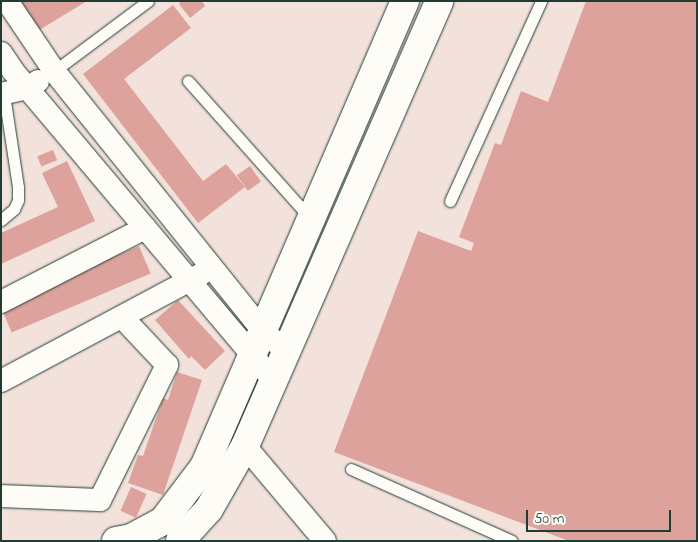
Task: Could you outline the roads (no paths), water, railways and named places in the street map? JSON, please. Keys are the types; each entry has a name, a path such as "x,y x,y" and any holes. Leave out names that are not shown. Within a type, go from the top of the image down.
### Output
{"street":[{"path":"7,1 54,71 263,331 286,351"},
{"path":"116,541 130,538 164,521 204,467 406,1"},
{"path":"180,541 209,509 244,446 439,1"},
{"path":"4,77 54,71"},
{"path":"27,88 54,71"},
{"path":"4,77 27,88 273,380"},
{"path":"1,302 145,228"},
{"path":"1,381 189,281 211,266"},
{"path":"1,496 100,500 167,365 122,317"},
{"path":"244,446 325,541"}],"lane":[{"path":"54,71 148,1"},
{"path":"450,201 542,1"},
{"path":"1,220 14,209 18,200 4,77"},
{"path":"188,81 311,220"},
{"path":"352,469 512,541"}]}
